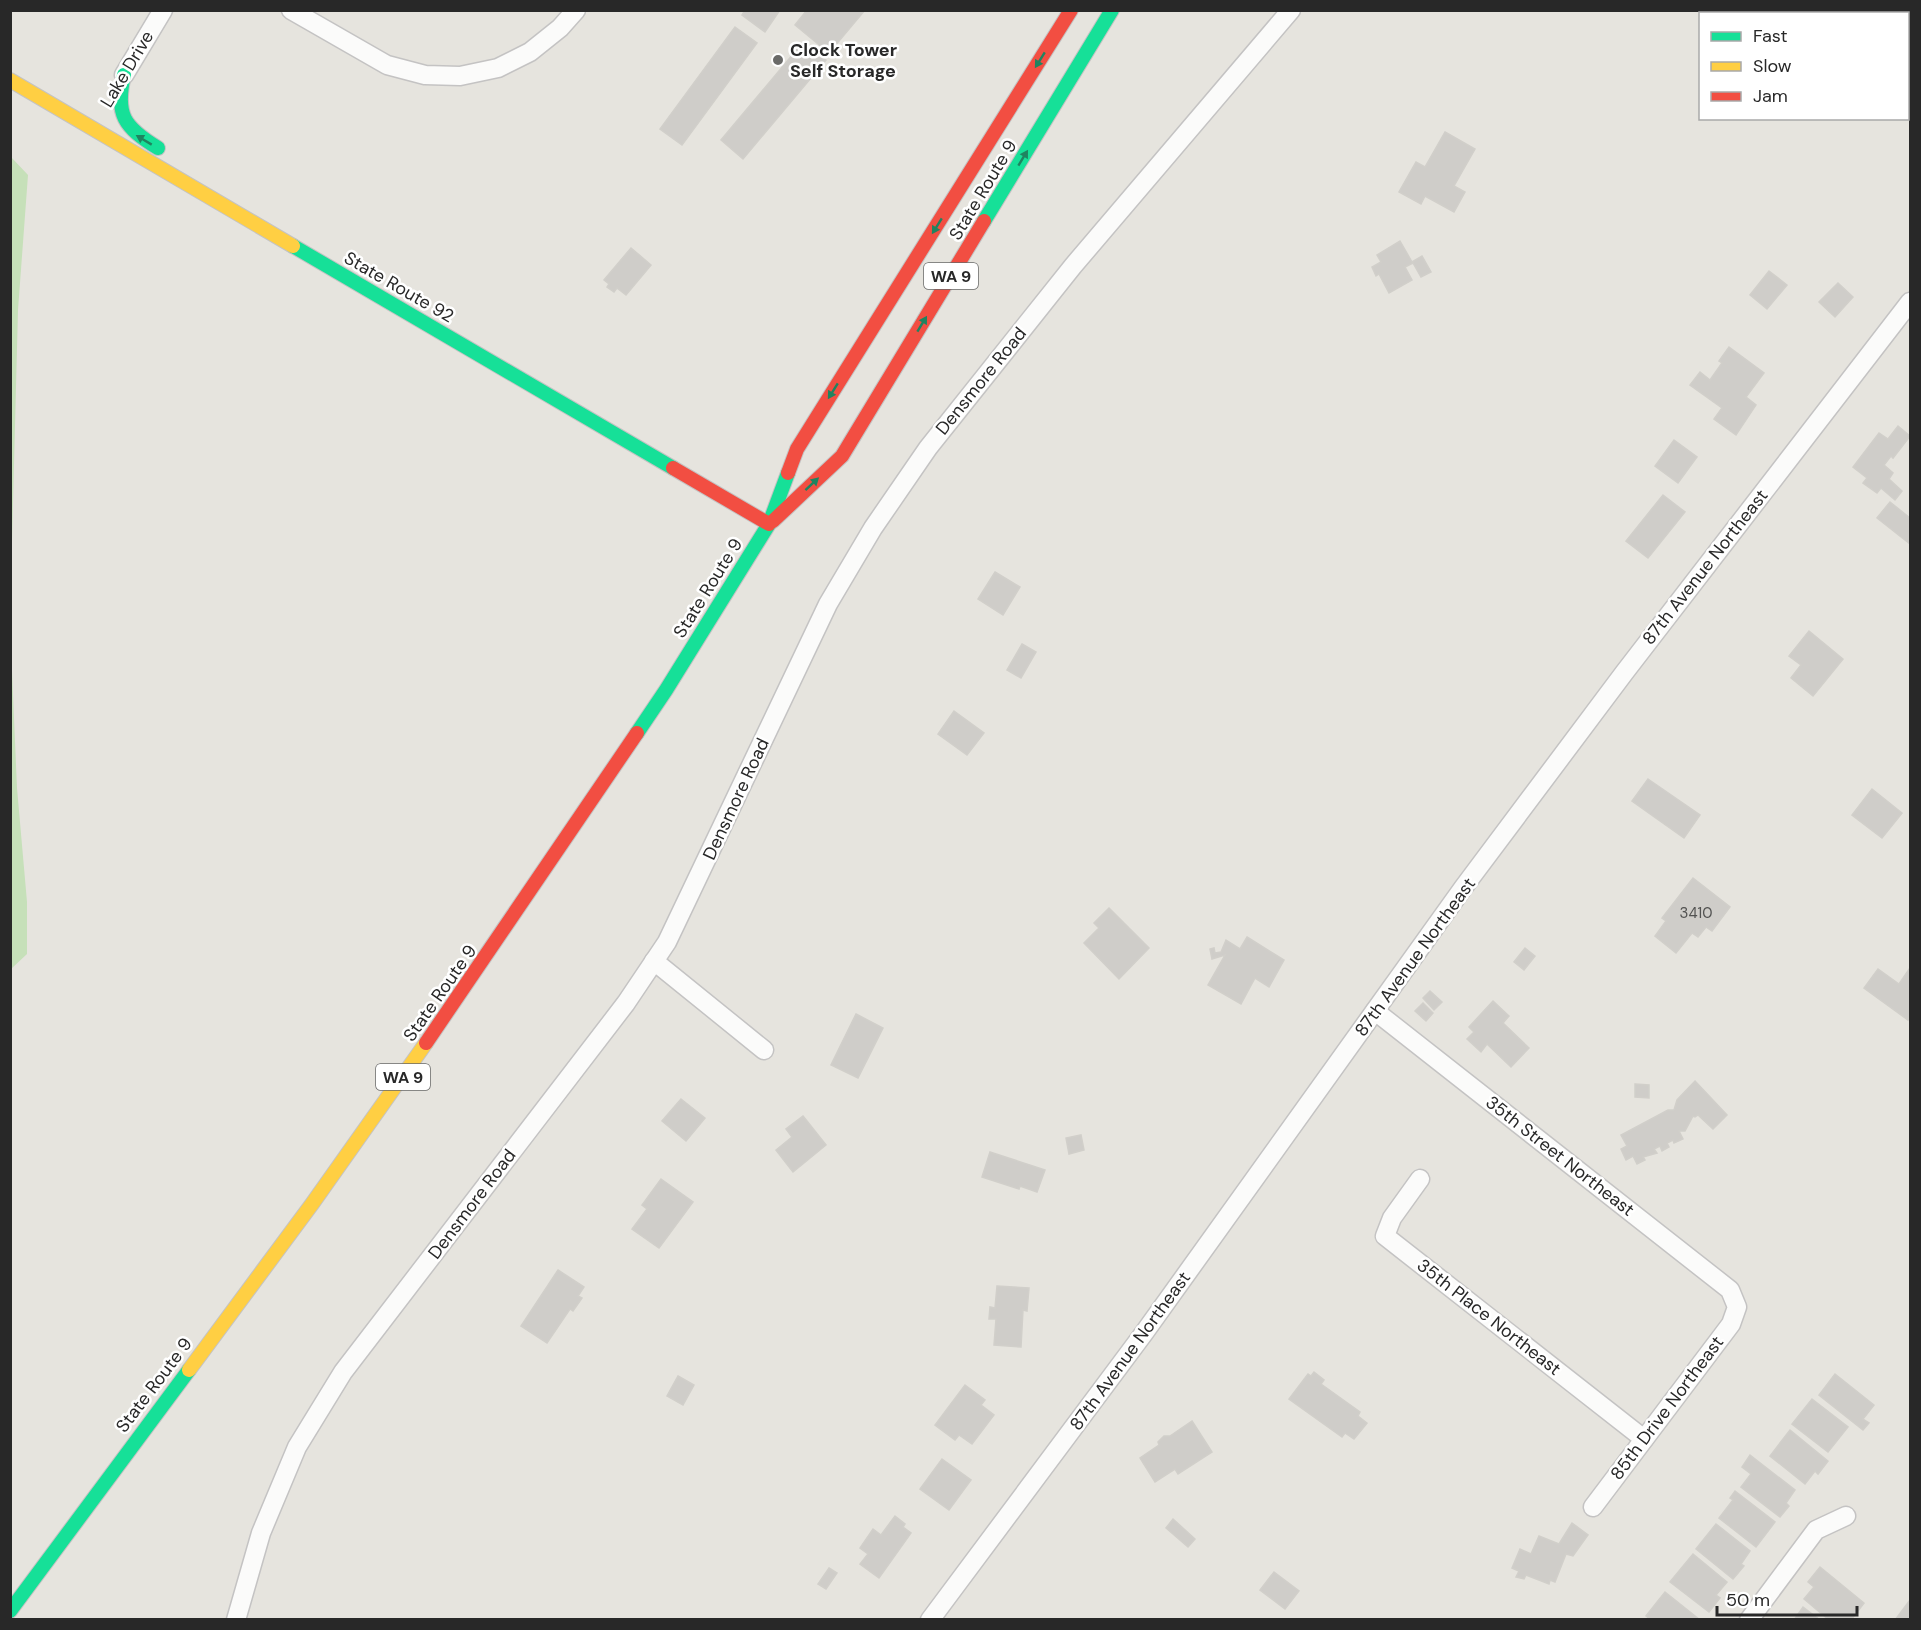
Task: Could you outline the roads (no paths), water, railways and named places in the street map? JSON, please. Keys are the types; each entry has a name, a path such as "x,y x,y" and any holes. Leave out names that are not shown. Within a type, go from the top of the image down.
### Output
{"main road":[{"name":"State Route 9","path":"10,1611 312,1204 457,1000 666,690 770,524 797,449 1071,10"},
{"name":"State Route 9","path":"770,524 842,456 1112,10"},
{"name":"Lake Drive","path":"98,118 124,75"},
{"path":"124,75 120,99 125,122 135,134 166,153"},
{"name":"State Route 92","path":"10,80 98,118 276,236 770,524"},
{"path":"226,190 276,236"}],"street":[{"name":"Lake Drive","path":"124,75 163,10"},
{"path":"291,10 387,66 425,75 460,76 498,68 530,52 560,28 576,10"},
{"name":"Densmore Road","path":"236,1620 261,1533 297,1447 343,1372 626,1003 667,942 828,604 873,528 928,448 1073,266 1291,10"},
{"name":"87th Avenue Northeast","path":"930,1620 1144,1333 1463,888 1624,673 1911,302"},
{"path":"654,962 764,1050"},
{"name":"35th Street Northeast","path":"1375,1011 1730,1290 1737,1307"},
{"name":"35th Place Northeast","path":"1420,1179 1392,1218 1385,1236 1644,1439"},
{"name":"85th Drive Northeast","path":"1593,1507 1731,1324 1737,1307"},
{"path":"1749,1620 1816,1530 1846,1516"}],"place":[{"name":"Clock Tower Self Storage","path":"778,60"}]}
